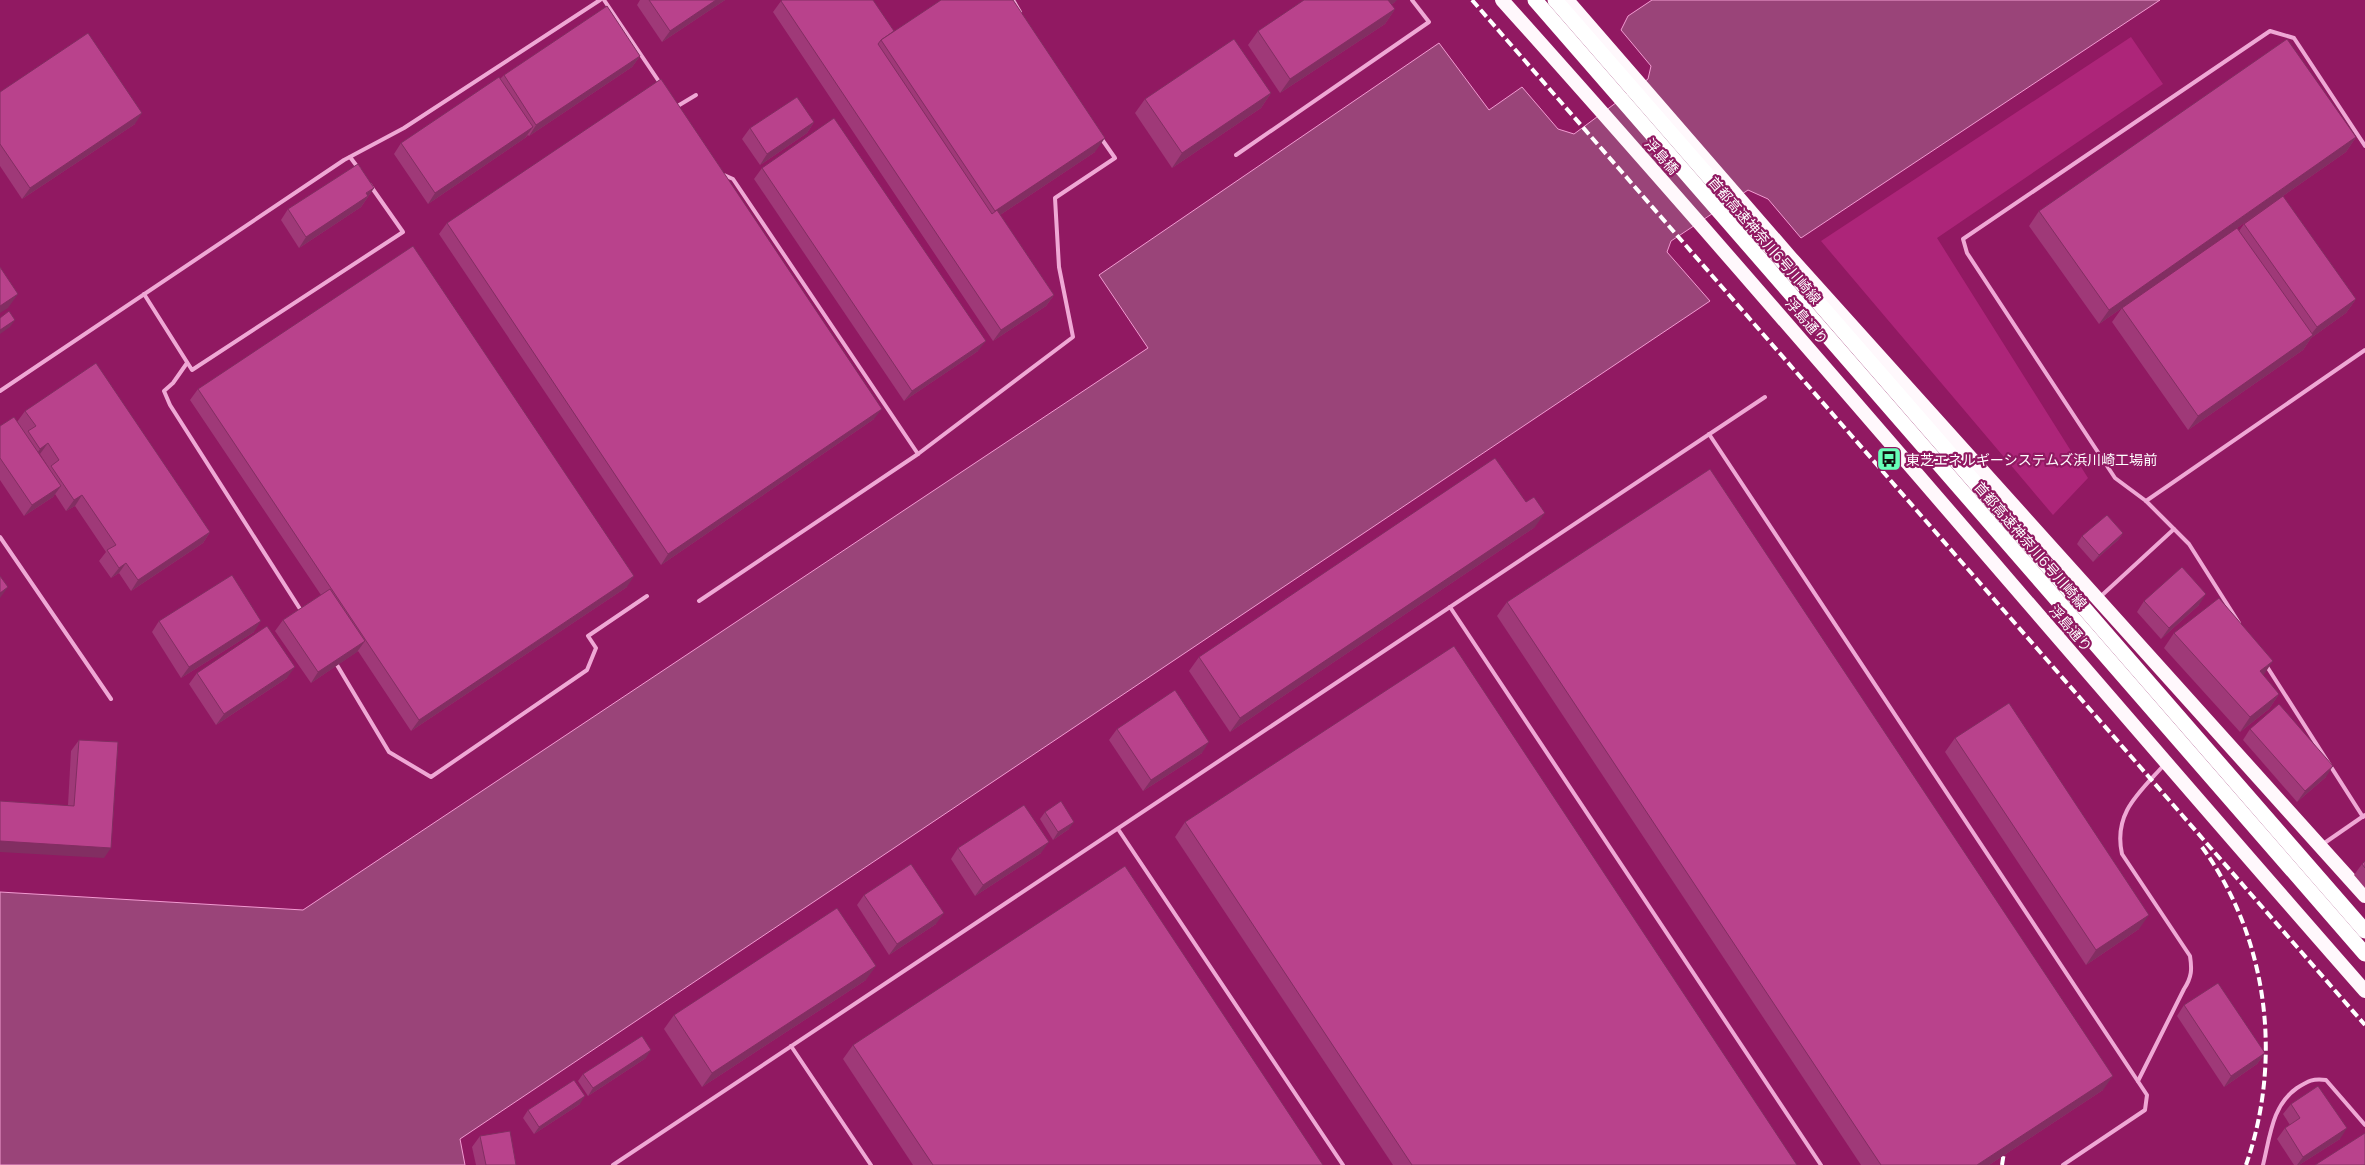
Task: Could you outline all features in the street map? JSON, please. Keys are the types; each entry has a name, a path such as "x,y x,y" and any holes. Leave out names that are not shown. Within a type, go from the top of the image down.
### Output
{"highway":[{"name":"浮島橋","path":"1502,0 1754,285"},
{"name":"首都高速神奈川6号川崎線","path":"1535,0 2365,954"},
{"name":"首都高速神奈川6号川崎線","path":"1555,0 2365,931"},
{"path":"1567,0 1791,258 2365,896"},
{"name":"浮島通り","path":"1754,285 2165,764 2365,991"}],"lane":[{"path":"0,392 350,157 404,128 600,0"},
{"path":"604,0 665,91"},
{"path":"1013,0 1024,17"},
{"path":"1236,155 1430,22 1412,0"},
{"path":"2242,626 2189,544 2146,501 2115,478 1967,253 1962,239 2270,31 2294,38 2365,146"},
{"path":"676,107 696,95"},
{"path":"670,99 682,115"},
{"path":"699,601 918,454 1073,336 1059,267 1055,198 1115,158 1099,133"},
{"path":"350,157 360,172"},
{"path":"720,173 732,179 918,454"},
{"path":"144,294 192,370 404,232 366,179"},
{"path":"2146,501 2365,350"},
{"path":"187,363 173,383 164,391 170,405 303,613"},
{"path":"613,1165 1765,397"},
{"path":"1709,434 2147,1095 2145,1110 2064,1165"},
{"path":"2084,611 2174,529"},
{"path":"0,538 110,699"},
{"path":"338,665 390,752 431,777 587,670 596,648 588,636 647,596"},
{"path":"1450,607 1820,1165"},
{"path":"2056,637 2077,618"},
{"path":"2263,660 2364,816 2321,845"},
{"path":"2138,1081 2190,980 2192,970 2190,956 2122,854 2118,837 2130,803 2165,764"},
{"path":"1118,828 1343,1165"},
{"path":"792,1046 872,1165"},
{"path":"2263,1165 2276,1111 2287,1095 2313,1078 2326,1080 2365,1125"}],"shaded area":[{"path":"1652,0 2160,0 1801,238 1768,199 1748,190 1671,241 1667,252 1710,301 460,1139 465,1165 0,1165 0,892 303,910 1148,348 1099,275 1439,43 1489,110 1522,87 1558,129 1574,134 1648,79 1651,66 1621,30 1628,16"},
{"path":"2131,37 2163,84 1937,238 2088,478 2053,515 1821,241"}],"building":[{"path":"649,0 716,0 670,31"},
{"path":"782,0 873,0 894,31 878,44 992,214 997,210 1054,295 1001,330"},
{"path":"941,0 1013,0 1105,138 995,211 881,40"},
{"path":"1304,0 1388,0 1395,9 1290,79 1258,31"},
{"path":"607,6 640,56 536,125 504,75"},
{"path":"88,33 142,113 30,188 0,144 0,92"},
{"path":"1234,39 1271,93 1182,153 1145,99"},
{"path":"2287,39 2356,137 2109,310 2039,211"},
{"path":"499,77 533,127 435,193 401,143"},
{"path":"661,79 882,409 668,554 447,223"},
{"path":"797,97 814,122 767,154 750,128"},
{"path":"834,118 986,341 912,391 762,168"},
{"path":"358,164 374,188 366,193 368,196 306,237 288,209"},
{"path":"2283,196 2356,299 2317,327 2244,224"},
{"path":"2237,228 2313,335 2198,416 2122,308"},
{"path":"413,246 634,576 419,720 198,389"},
{"path":"0,267 18,294 0,306"},
{"path":"9,311 15,320 0,330 0,318"},
{"path":"96,363 210,532 138,580 126,563 119,568 107,550 116,545 82,495 74,500 51,466 59,460 48,443 40,449 28,431 36,426 25,411"},
{"path":"14,417 61,486 32,505 0,458 0,426"},
{"path":"1495,458 1526,502 1534,497 1545,513 1240,718 1199,657"},
{"path":"1710,469 2113,1076 1977,1165 1881,1165 1507,602"},
{"path":"2107,515 2123,533 2099,555 2082,536"},
{"path":"2182,567 2206,594 2169,628 2144,601"},
{"path":"232,575 261,621 189,667 159,621"},
{"path":"0,576 8,587 0,593"},
{"path":"330,589 365,641 318,672 283,620"},
{"path":"2219,598 2273,661 2260,671 2279,694 2250,717 2174,633"},
{"path":"267,626 295,667 224,714 197,673"},
{"path":"1454,646 1797,1165 1412,1165 1185,822"},
{"path":"1175,690 1209,742 1151,780 1117,729"},
{"path":"2009,703 2149,915 2096,950 1955,738"},
{"path":"2279,704 2333,766 2305,791 2250,729"},
{"path":"79,740 118,742 111,848 0,841 0,801 74,806"},
{"path":"1061,801 1074,822 1058,832 1045,812"},
{"path":"1024,805 1049,842 983,885 958,848"},
{"path":"911,864 944,913 897,944 864,895"},
{"path":"1125,866 1323,1165 933,1165 853,1045"},
{"path":"837,908 876,966 712,1073 674,1015"},
{"path":"2218,983 2265,1053 2231,1076 2184,1005"},
{"path":"642,1036 651,1050 593,1088 583,1074"},
{"path":"574,1080 585,1096 539,1127 528,1110"},
{"path":"2318,1086 2347,1128 2303,1157 2285,1128 2300,1118 2291,1104"},
{"path":"510,1131 516,1165 486,1165 480,1136"},
{"path":"2365,1133 2365,1165 2315,1165"}],"railway":[{"path":"1472,0 2365,1025"},
{"path":"2202,847 2224,882 2242,920 2255,960 2263,1000 2266,1042 2264,1083 2257,1125 2246,1165"},
{"path":"2002,1165 2004,1152"}],"place":[{"name":"東芝エネルギーシステムズ浜川崎工場前","path":"1889,459"}]}
